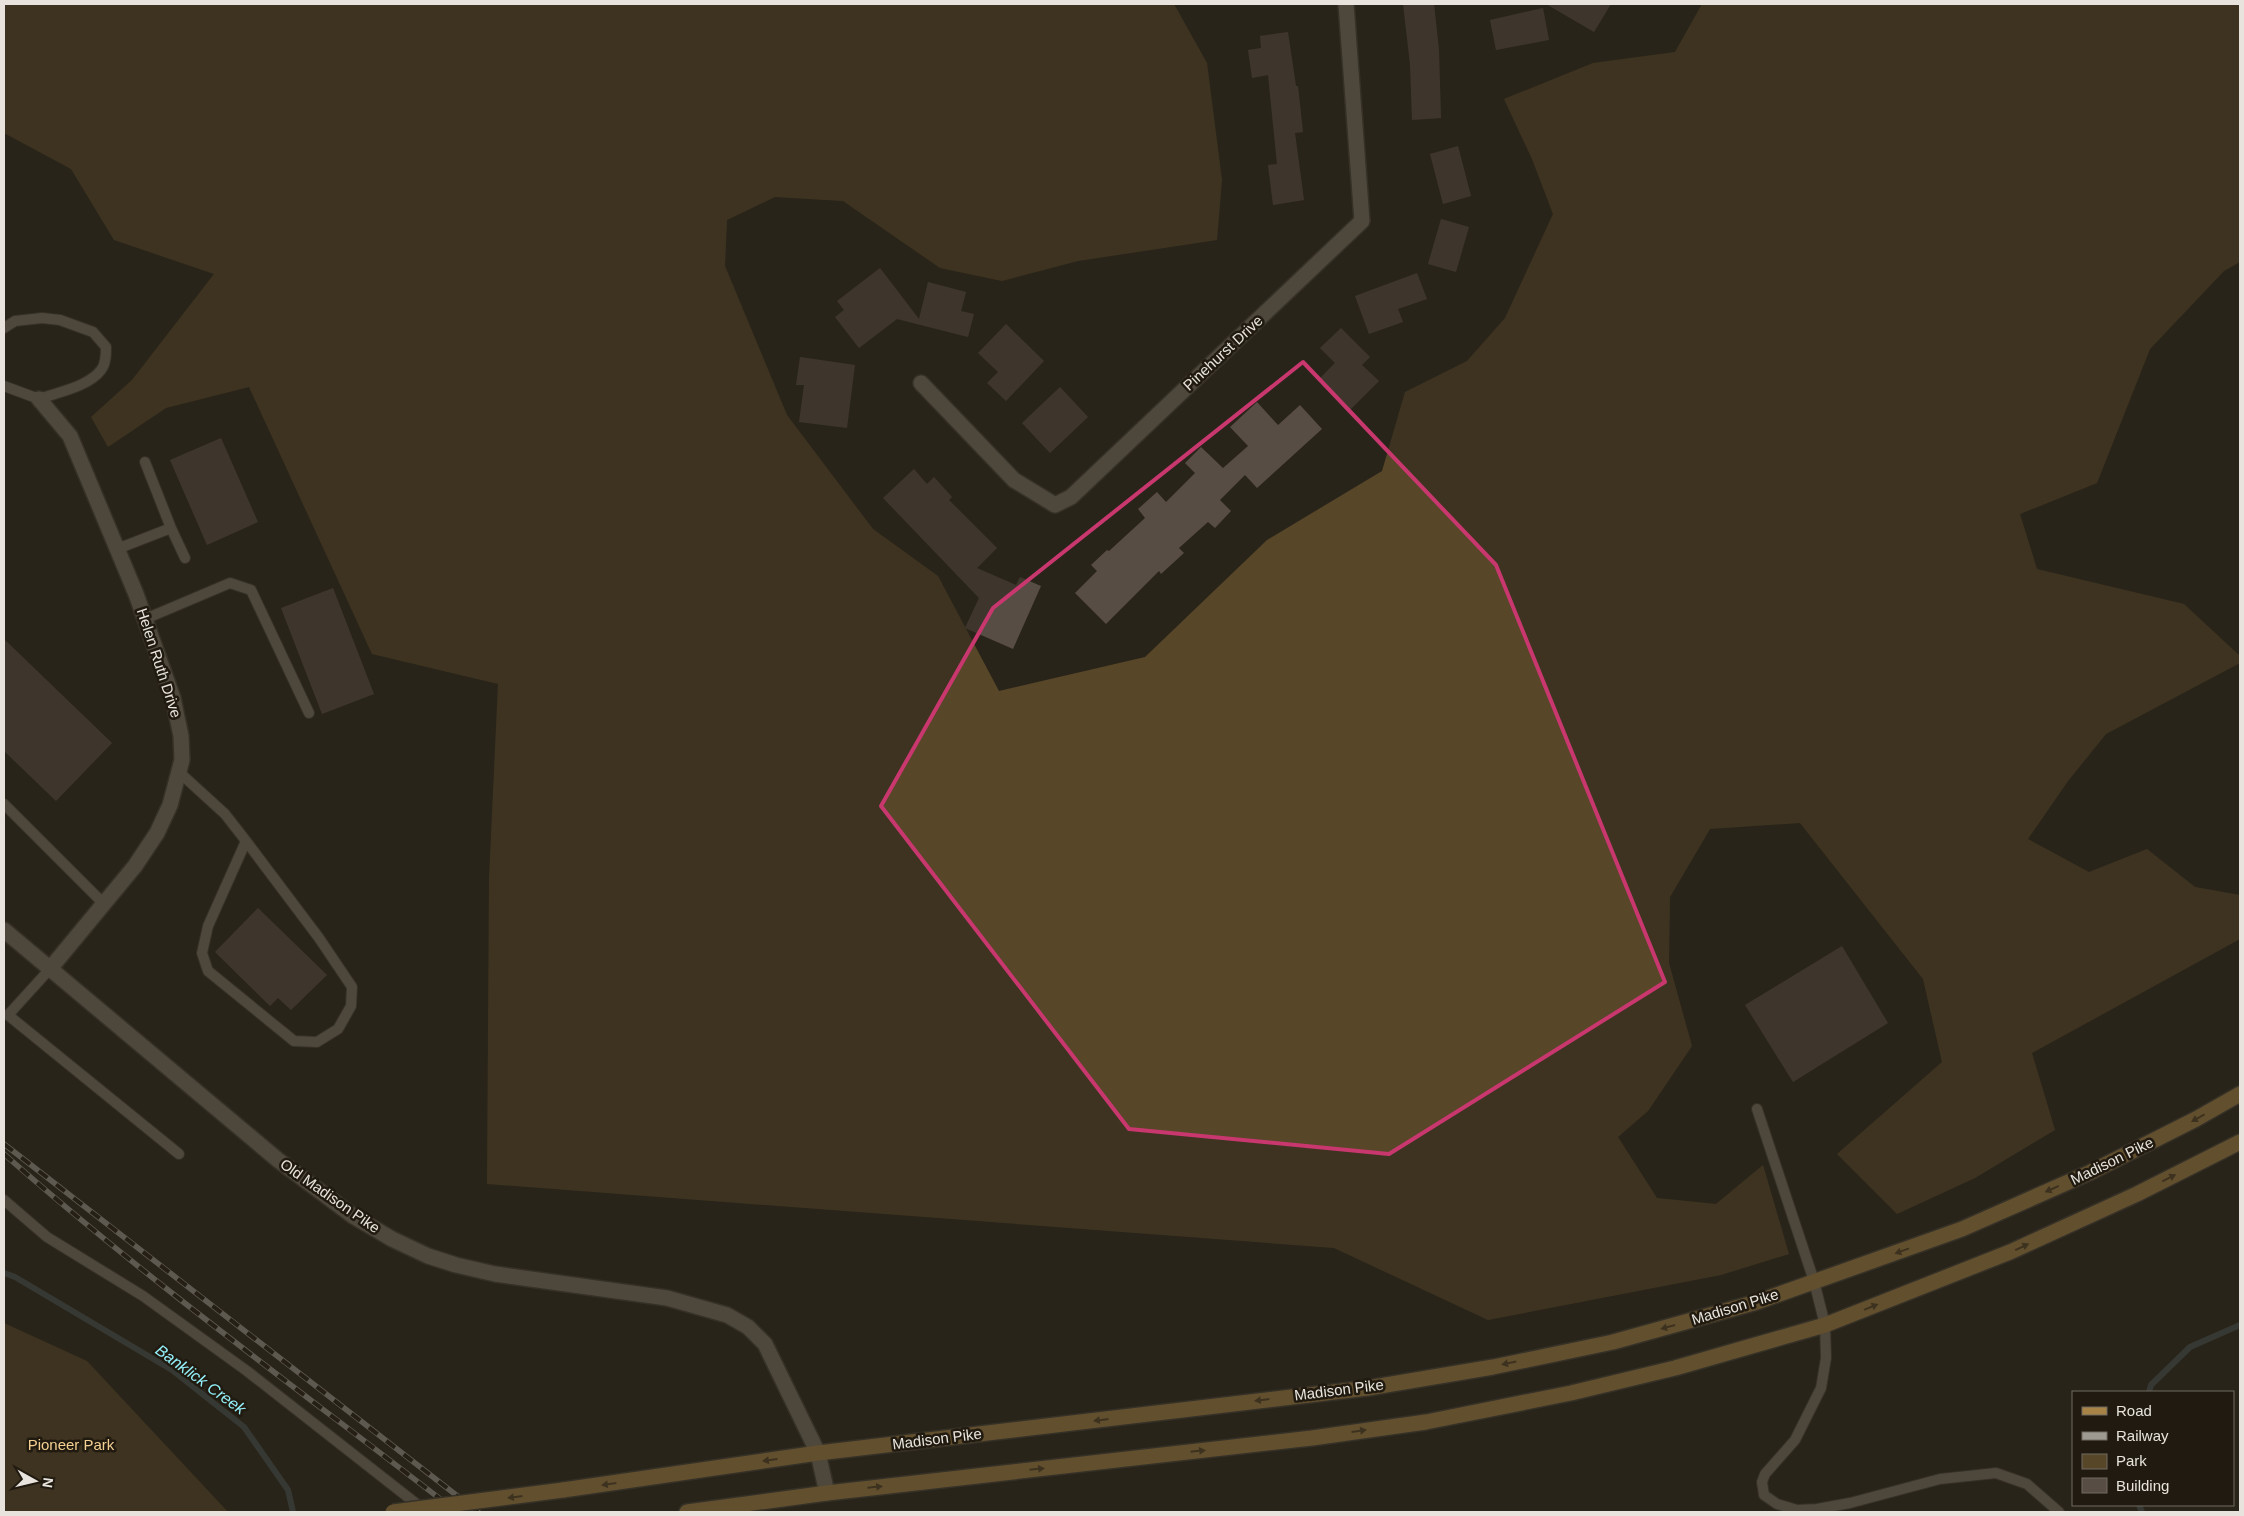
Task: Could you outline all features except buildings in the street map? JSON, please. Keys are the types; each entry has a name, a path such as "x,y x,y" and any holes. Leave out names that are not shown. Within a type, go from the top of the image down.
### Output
{"main road":[{"name":"Madison Pike","path":"393,1512 563,1490 818,1453 1368,1388 1493,1367 1613,1342 1757,1302 1962,1229 2091,1172 2196,1119 2240,1094"},
{"path":"687,1512 827,1493 1312,1438 1426,1422 1581,1391 1675,1368 1826,1325 2010,1252 2137,1194 2240,1142"}],"street":[{"name":"Pinehurst Drive","path":"921,383 1014,480 1055,505 1071,498 1362,221 1346,4"},
{"name":"Helen Ruth Drive","path":"39,399 70,436 145,619 174,698 181,736 182,760 170,805 156,833 135,866 49,970"},
{"name":"Old Madison Pike","path":"4,930 49,970 278,1160 353,1216 392,1239 428,1256 456,1265 495,1274 667,1298 727,1315 748,1327 766,1344 818,1453 827,1493"}],"lane":[{"path":"4,328 15,321 42,318 60,320 93,332 106,347 106,358 101,370 85,382 39,399 4,386"},
{"path":"145,462 185,558"},
{"path":"117,549 171,528"},
{"path":"145,619 230,583 251,590 309,713"},
{"path":"179,772 225,814 246,841 319,938 352,987 351,1006 338,1029 317,1042 294,1041 208,971 202,953 208,926 246,841"},
{"path":"4,804 104,904"},
{"path":"49,970 8,1015 179,1154"},
{"path":"1757,1108 1814,1281 1826,1325 1826,1358 1821,1388 1795,1440 1765,1474 1762,1482 1764,1495 1777,1504 1797,1510 1817,1509 1850,1503 1940,1479 1996,1473 2027,1484 2059,1512"},
{"path":"4,1200 47,1237 143,1296 247,1371 427,1512"}],"highlighted area":[{"path":"1303,362 1496,565 1665,982 1389,1154 1129,1129 881,806 993,608"}],"green space":[{"path":"4,4 1174,4 1207,63 1222,180 1217,240 1078,261 1002,281 940,268 843,201 775,197 727,220 725,266 787,415 873,529 938,576 999,691 1145,657 1267,540 1382,471 1405,392 1467,361 1505,318 1553,214 1532,159 1504,99 1593,63 1675,52 1702,4 2240,4 2240,262 2224,271 2150,349 2097,483 2020,514 2037,569 2184,604 2240,656 2240,663 2106,734 2068,781 2028,839 2089,872 2147,849 2195,887 2240,895 2240,939 2032,1053 2055,1130 1975,1178 1897,1214 1837,1154 1942,1062 1923,979 1800,823 1710,829 1670,897 1669,963 1692,1046 1648,1111 1618,1137 1657,1198 1716,1204 1763,1165 1789,1254 1721,1275 1488,1320 1334,1248 487,1184 489,879 498,684 372,654 249,387 166,408 108,447 91,417 132,380 214,274 114,240 71,169 4,133"},
{"name":"Pioneer Park","path":"4,1323 87,1361 228,1512 4,1512"}],"waterway":[{"name":"Banklick Creek","path":"4,1273 15,1277 172,1370 244,1427 288,1490 293,1512"},
{"name":"Banklick Creek","path":"2149,1391 2151,1385 2190,1347 2240,1325"},
{"name":"Banklick Creek","path":"2139,1506 2142,1512"}],"railway":[{"path":"4,1144 478,1512"},
{"path":"4,1154 114,1247 457,1512"}]}
